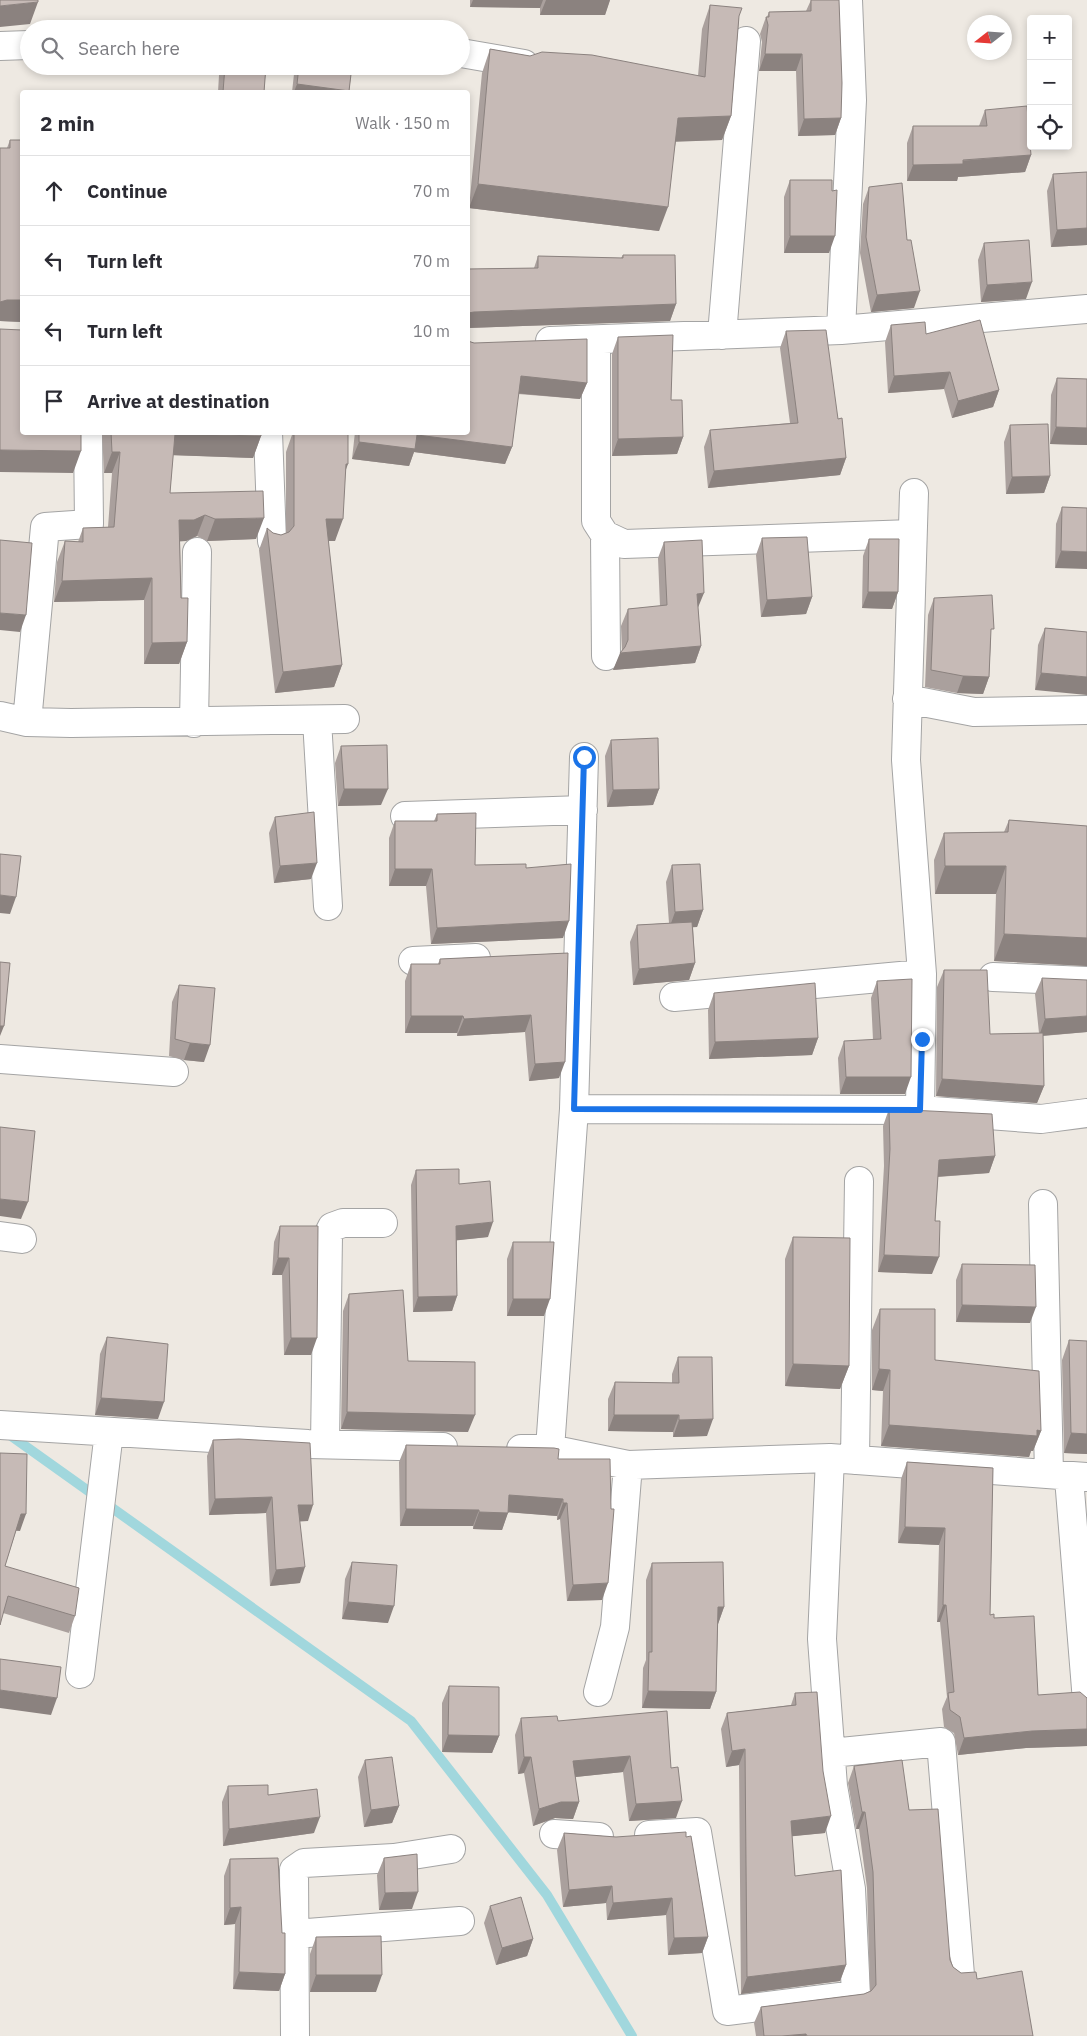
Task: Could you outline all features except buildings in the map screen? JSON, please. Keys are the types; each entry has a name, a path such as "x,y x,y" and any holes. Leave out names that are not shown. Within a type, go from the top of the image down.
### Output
{"street":[{"path":"841,330 852,100 848,0"},
{"path":"722,335 746,41"},
{"path":"0,46 20,45"},
{"path":"470,55 524,64"},
{"path":"527,342 841,330 1087,309"},
{"path":"596,340 596,521 605,535 624,544 632,544 912,534"},
{"path":"27,722 45,527 89,524 88,435"},
{"path":"268,435 272,541"},
{"path":"914,493 906,760 922,974 920,1110"},
{"path":"605,535 606,656"},
{"path":"194,723 197,552"},
{"path":"907,699 974,712 1087,710"},
{"path":"0,716 27,722 194,723 345,719"},
{"path":"317,720 328,906"},
{"path":"550,1449 574,1109 568,953 583,810 584,757"},
{"path":"405,816 583,810"},
{"path":"413,961 500,956"},
{"path":"674,997 922,974"},
{"path":"993,977 1087,981"},
{"path":"0,1059 174,1072"},
{"path":"574,1109 920,1110 1041,1119 1087,1113"},
{"path":"554,1834 624,1837 697,1832 726,2011 856,1995 851,1889 833,1786 822,1639 842,1459 860,1180"},
{"path":"1043,1204 1069,1476 1070,1510 1087,1702"},
{"path":"324,1444 328,1235 332,1227 343,1223 383,1223"},
{"path":"0,1425 324,1444 550,1449 628,1466 842,1459 1069,1476"},
{"path":"80,1674 109,1432"},
{"path":"598,1692 615,1627 628,1466"},
{"path":"830,1753 941,1742 960,1975"},
{"path":"295,2036 294,1870 299,1865 394,1858 451,1849"},
{"path":"294,1934 460,1921"}],"waterway":[{"path":"7,1433 411,1721 547,1895 632,2036"}],"route":[{"path":"584,757 574,1109 920,1110 922,1039"}]}
